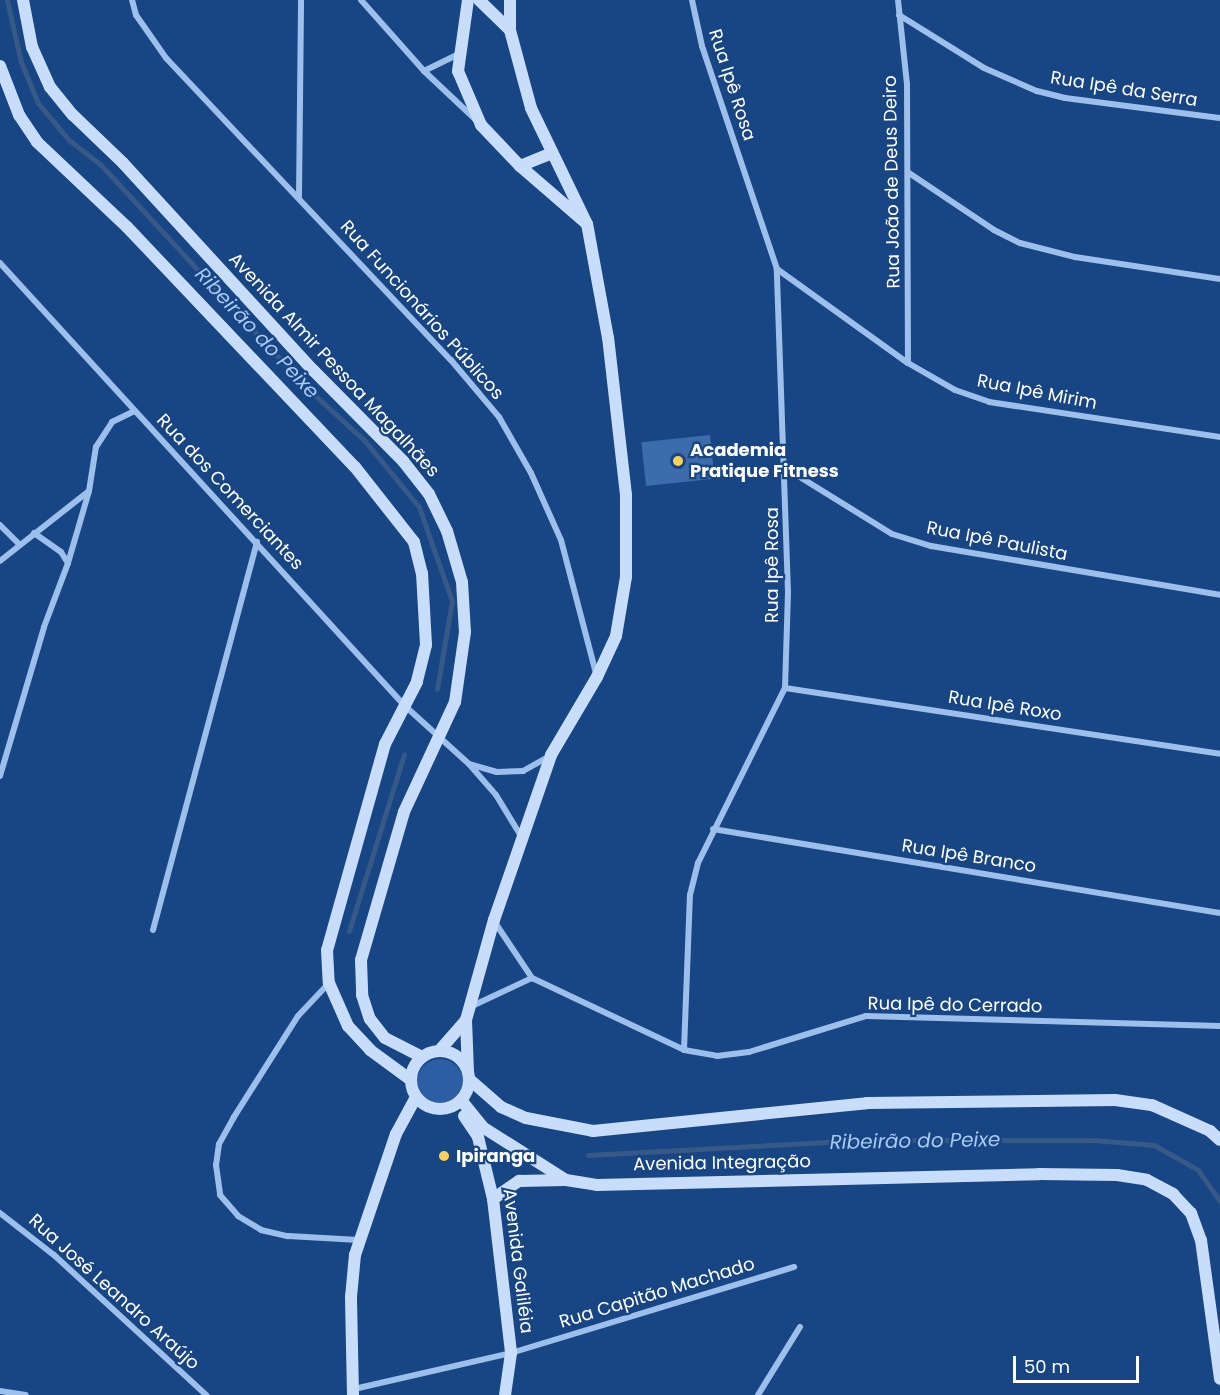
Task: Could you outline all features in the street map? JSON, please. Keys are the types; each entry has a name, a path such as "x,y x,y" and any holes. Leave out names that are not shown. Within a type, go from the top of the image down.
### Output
{"street":[{"name":"Avenida Almir Pessoa Magalhães","path":"23,0 32,47 50,87 73,115 123,163 313,370 403,461 429,494 447,531 462,582 465,632 455,702 404,812 362,960 362,995 370,1019 385,1038 422,1057"},
{"name":"Rua Funcionários Públicos","path":"132,0 136,15 166,58 451,360 499,417 531,473 561,540 597,677"},
{"path":"299,197 301,0"},
{"path":"362,0 424,71 481,124 520,166 587,224"},
{"path":"468,0 457,55 463,89 481,124"},
{"path":"479,0 510,30"},
{"path":"0,66 19,115 37,142 127,227 355,467 414,542 423,573 426,645 417,682 385,744 334,915 327,950 329,983 348,1026 370,1050 411,1080 416,1097 435,1108 458,1102 469,1075 466,1020 494,920 521,836 551,755 597,677 616,636 627,577 626,495 609,338 587,224 531,108 510,30 510,0"},
{"name":"Rua Ipê Rosa","path":"684,1050 690,895 698,863 785,688 787,469 777,269 702,46 692,0"},
{"name":"Rua João de Deus Deiro","path":"898,0 907,84 908,363"},
{"name":"Rua Ipê da Serra","path":"899,15 984,68 1037,91 1065,98 1220,118"},
{"path":"424,71 457,55"},
{"path":"520,166 552,153"},
{"path":"909,172 994,230 1020,243 1076,257 1220,279"},
{"name":"Rua dos Comerciantes","path":"0,263 405,706 439,740 468,764 496,795 521,836"},
{"name":"Rua Ipê Mirim","path":"777,269 908,363 955,390 989,402 1220,437"},
{"path":"0,776 44,627 68,563 102,433 112,422 135,411"},
{"name":"Rua Ipê Paulista","path":"787,469 892,534 931,546 1220,595"},
{"path":"0,561 88,491"},
{"path":"0,525 19,544"},
{"path":"34,533 61,552 68,563"},
{"path":"153,930 257,542"},
{"name":"Rua Ipê Roxo","path":"785,688 1220,753"},
{"path":"468,764 497,772 523,771 551,755"},
{"name":"Rua Ipê Branco","path":"713,830 1220,913"},
{"path":"470,1007 532,978 494,920"},
{"name":"Rua Ipê do Cerrado","path":"532,978 684,1050 717,1056 749,1052 866,1016 1220,1026"},
{"path":"329,983 298,1016 234,1117 219,1144 216,1165 220,1195 238,1216 261,1230 288,1236 360,1240"},
{"path":"411,1080 422,1057 439,1051 466,1020"},
{"path":"439,1051 457,1056 469,1075"},
{"name":"Avenida Integração","path":"469,1075 501,1107 526,1118 593,1131 867,1103 1084,1100 1152,1105 1210,1131 1220,1140"},
{"path":"353,1392 351,1297 360,1240 396,1134 416,1097"},
{"name":"Avenida Integração","path":"458,1102 484,1128 566,1180 597,1185 1039,1174 1117,1175 1147,1180 1173,1194 1191,1213 1201,1240 1220,1379"},
{"name":"Avenida Galiléia","path":"458,1102 478,1137 494,1199 511,1353 505,1395"},
{"path":"494,1199 519,1181 566,1180"},
{"name":"Rua José Leandro Araújo","path":"0,1214 54,1255 206,1395"},
{"name":"Rua Capitão Machado","path":"353,1392 511,1353 794,1267"},
{"path":"758,1395 800,1327"},
{"path":"0,1391 26,1395"}],"shaded area":[{"path":"440,1059 456,1066 463,1082 456,1098 440,1105 424,1098 417,1082 424,1066"}],"building":[{"name":"Academia Pratique Fitness","path":"710,435 715,479 646,486 641,442"}],"waterway":[{"name":"Ribeirão do Peixe","path":"7,0 21,62 38,103 69,140 101,165 308,389 365,441 419,507 452,601 437,689"},
{"name":"Ribeirão do Peixe","path":"349,931 404,754"},
{"name":"Ribeirão do Peixe","path":"588,1155 865,1140 1093,1140 1154,1145 1198,1170 1220,1201"}],"place":[{"name":"Academia Pratique Fitness","path":"678,461"},
{"name":"Ipiranga","path":"444,1156"}]}
